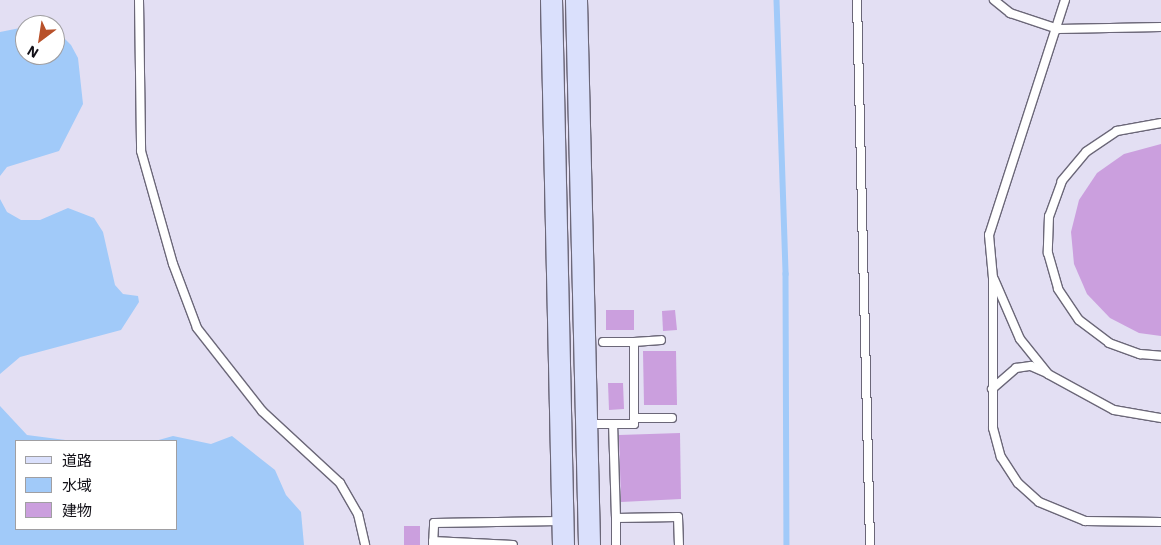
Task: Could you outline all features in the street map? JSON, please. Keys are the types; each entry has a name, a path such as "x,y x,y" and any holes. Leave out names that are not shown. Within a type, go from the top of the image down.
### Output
{"street":[{"path":"551,0 563,545"},
{"path":"576,0 589,545"}],"lane":[{"path":"139,0 140,150 173,264 197,328 262,411 340,484 358,514 365,545"},
{"path":"857,0 870,545"},
{"path":"994,0 1010,13 1058,29 1161,27"},
{"path":"1065,0 1058,29 989,235 993,278 992,428 1001,457 1018,483 1039,502 1085,521 1161,522"},
{"path":"1161,123 1117,132 1086,152 1062,181 1049,216 1048,253 1058,289 1079,320 1108,343 1140,354 1161,356"},
{"path":"993,278 1020,339 1048,374"},
{"path":"603,342 660,340"},
{"path":"586,424 634,424 634,342"},
{"path":"992,389 1016,368 1031,366 1114,410 1161,418"},
{"path":"634,418 672,418"},
{"path":"613,424 616,545"},
{"path":"616,518 678,517 679,545"},
{"path":"513,545 433,543 434,523 563,521"}],"water":[{"path":"15,29 15,65 65,65 65,39 71,45 78,58 83,104 59,151 7,167 0,176 0,32"},
{"path":"0,199 7,212 21,220 40,220 68,208 94,218 103,232 115,285 123,294 138,296 139,302 121,330 20,357 0,374"},
{"path":"0,406 27,435 65,440 15,440 15,530 178,530 178,440 159,440 173,436 211,444 232,436 275,470 286,495 301,512 304,545 0,545"}],"building":[{"path":"1161,144 1161,336 1139,333 1110,318 1087,294 1074,264 1071,232 1079,200 1097,173 1124,154"},
{"path":"606,310 634,310 634,330 606,330"},
{"path":"675,310 677,330 663,331 662,311"},
{"path":"643,351 676,351 677,405 644,405"},
{"path":"608,383 623,383 624,409 609,410"},
{"path":"680,433 681,499 621,502 619,435"},
{"path":"404,526 420,526 420,545 404,545"}],"waterway":[{"path":"777,0 786,274 787,545"}]}
